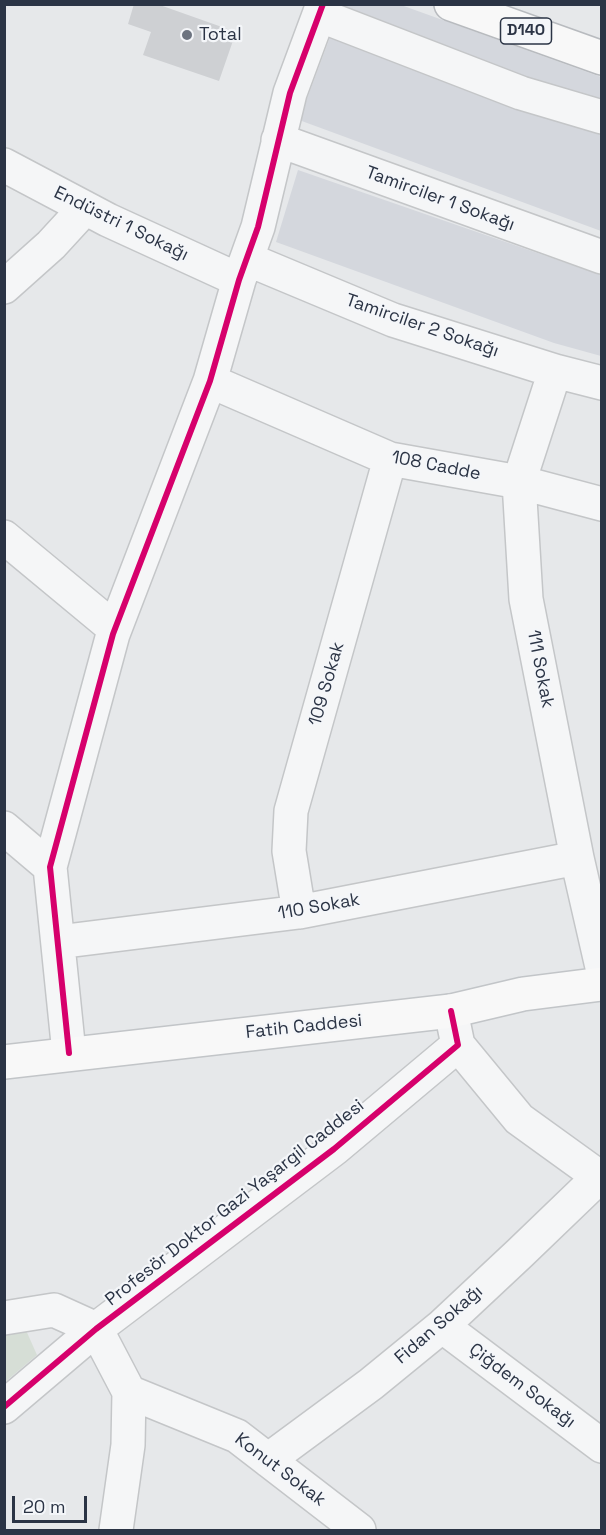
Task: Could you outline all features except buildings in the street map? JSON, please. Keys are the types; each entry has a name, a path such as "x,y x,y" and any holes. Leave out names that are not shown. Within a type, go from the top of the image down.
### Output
{"main road":[{"name":"D140","path":"452,4 602,57"},
{"name":"Fatih Caddesi","path":"4,1062 451,1011 523,994 602,984"}],"street":[{"path":"69,1053 50,867 115,629 210,381 243,269 258,227 290,93 321,10 521,93 602,117"},
{"name":"Tamirciler 1 Sokağı","path":"278,140 602,257"},
{"name":"Endüstri 1 Sokağı","path":"4,165 85,208 243,269"},
{"path":"4,287 51,245 85,208"},
{"name":"Tamirciler 2 Sokağı","path":"243,269 393,320 555,371 602,383"},
{"name":"111 Sokak","path":"555,371 519,482 526,599 602,968"},
{"name":"108 Cadde","path":"210,381 390,459 519,482 602,504"},
{"name":"109 Sokak","path":"299,912 290,851 291,811 390,459"},
{"path":"4,537 115,629"},
{"path":"4,828 50,867"},
{"name":"110 Sokak","path":"58,942 299,912 578,858"},
{"path":"451,1011 458,1045 519,1119 600,1178"},
{"name":"Profesör Doktor Gazi Yaşargil Caddesi","path":"4,1407 96,1329 334,1149 458,1045"},
{"name":"Fidan Sokağı","path":"268,1460 371,1384 442,1326 600,1178"},
{"path":"4,1318 54,1310 96,1329 129,1392 128,1445 116,1530"},
{"name":"Çiğdem Sokağı","path":"442,1326 602,1446"},
{"name":"Konut Sokak","path":"129,1392 237,1436 359,1530"}],"shaded area":[{"path":"342,5 401,5 601,77 601,231 299,120"},
{"path":"298,170 601,275 601,356 554,343 276,242"},
{"path":"25,1328 37,1355 5,1382 5,1331"}],"cycle path":[{"path":"69,1053 50,867 113,634 210,381 239,280 258,227 290,93 323,4"},
{"path":"4,1407 96,1329 334,1149 458,1045 451,1011"}],"place":[{"name":"Total","path":"187,35"}]}
